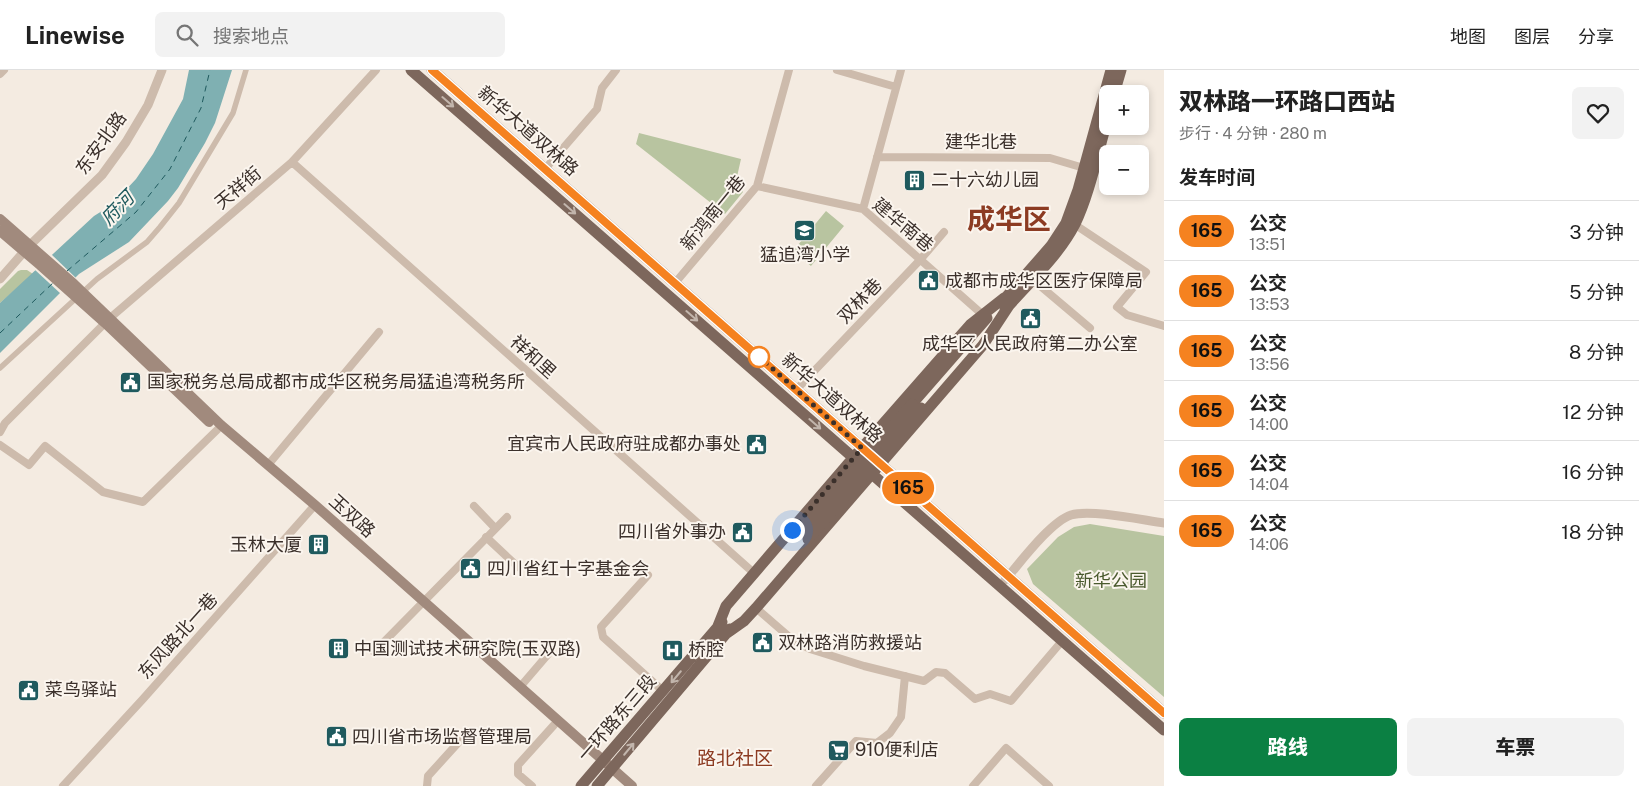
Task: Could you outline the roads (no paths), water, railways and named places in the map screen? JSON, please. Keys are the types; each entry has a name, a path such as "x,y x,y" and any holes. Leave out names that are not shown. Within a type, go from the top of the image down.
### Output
{"main road":[{"name":"新华大道双林路","path":"412,70 1164,730"},
{"name":"新华大道双林路","path":"432,70 1164,713"},
{"path":"723,630 1007,301 1057,237 1071,209 1111,70"},
{"path":"1117,85 1121,70"},
{"path":"723,630 726,606 971,324 1007,301 1032,279 1058,251 1074,224 1086,192 1103,135"},
{"path":"0,220 26,249"},
{"path":"0,231 26,249"},
{"name":"玉双路","path":"26,249 43,262 554,725 611,771"},
{"path":"723,630 744,621 881,464 983,345 1007,301"},
{"name":"玉双路","path":"107,320 217,430 313,507"},
{"name":"玉双路","path":"421,603 520,687 601,763"},
{"name":"一环路东三段","path":"581,786 663,692 723,630"},
{"name":"一环路东三段","path":"597,786 723,630"},
{"path":"611,771 623,786"},
{"path":"611,771 632,786"}],"street":[{"path":"0,74 4,70"},
{"name":"东安北路","path":"0,279 26,249 102,175 126,142 148,105 162,70"},
{"path":"0,368 75,291 97,279 147,242 160,227 179,203 233,113 246,70"},
{"name":"天祥街","path":"0,432 5,423 107,320 292,162 376,70"},
{"path":"545,170 597,109 602,88 616,70"},
{"name":"新鸿南一巷","path":"675,283 757,186 789,70"},
{"path":"837,70 896,87"},
{"path":"863,209 901,70"},
{"name":"建华北巷","path":"877,157 1050,158 1084,168"},
{"name":"祥和里","path":"292,162 755,574"},
{"name":"建华南巷","path":"757,186 863,209 983,315"},
{"path":"1074,224 1146,272 1117,308 1127,316 1164,326"},
{"name":"双林巷","path":"796,390 920,260 944,232"},
{"path":"1032,279 1090,328"},
{"path":"268,465 379,332"},
{"path":"0,445 28,465 45,446 103,492 143,502 217,430"},
{"path":"474,506 495,528"},
{"name":"东风路北一巷","path":"63,786 143,699 313,507"},
{"path":"999,586 1055,524 1072,515 1097,514 1164,523"},
{"path":"374,652 507,517"},
{"path":"486,537 518,566"},
{"path":"648,575 601,627 603,637 663,692"},
{"path":"756,608 794,641 810,650 924,681 936,672 945,673 975,699 990,694 1011,701 1062,641"},
{"path":"520,687 550,652"},
{"path":"816,786 856,741 877,743 890,733 901,717 905,676"},
{"path":"532,786 518,774 518,765 554,725"},
{"path":"427,786 428,776 468,733"},
{"path":"973,786 1006,748 1049,786"}],"water":[{"name":"府河","path":"189,70 232,70 215,123 178,188 129,242 79,274 0,353 0,303 94,216 108,209 136,179 153,154 183,99"}],"place":[{"name":"二十六幼儿园","path":"915,180"},
{"name":"猛追湾小学","path":"805,230"},
{"name":"成都市成华区医疗保障局","path":"929,281"},
{"name":"成华区人民政府第二办公室","path":"1030,319"},
{"name":"国家税务总局成都市成华区税务局猛追湾税务所","path":"131,382"},
{"name":"宜宾市人民政府驻成都办事处","path":"757,444"},
{"name":"四川省外事办","path":"742,532"},
{"name":"玉林大厦","path":"318,545"},
{"name":"四川省红十字基金会","path":"471,569"},
{"name":"双林路消防救援站","path":"762,643"},
{"name":"中国测试技术研究院(玉双路)","path":"338,649"},
{"name":"桥腔","path":"672,650"},
{"name":"菜鸟驿站","path":"29,690"},
{"name":"四川省市场监督管理局","path":"336,737"},
{"name":"910便利店","path":"839,750"}],"district":[{"name":"成华区","path":"1009,219"},
{"name":"路北社区","path":"735,758"}],"park label":[{"name":"新华公园","path":"1111,581"}]}
